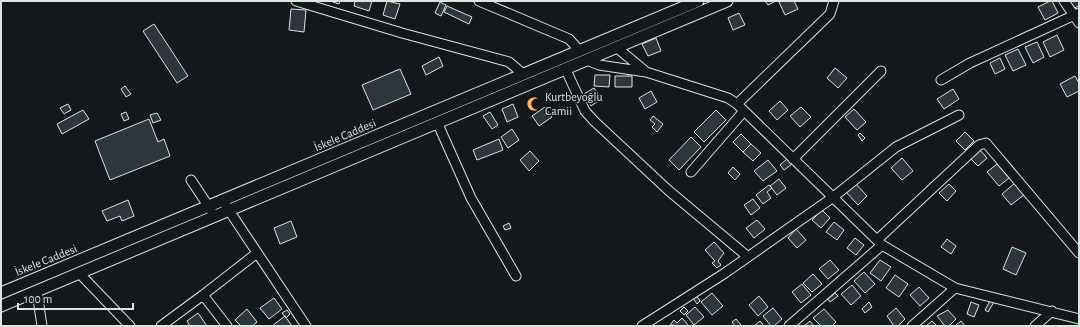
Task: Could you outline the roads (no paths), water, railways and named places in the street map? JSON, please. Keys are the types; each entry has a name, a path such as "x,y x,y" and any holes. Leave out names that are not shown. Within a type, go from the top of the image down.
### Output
{"main road":[{"name":"İskele Caddesi","path":"1,293 208,207 226,206 523,74 698,1"},
{"path":"1,306 216,216 226,206 437,122 727,1"}],"street":[{"path":"296,1 402,33 509,62 523,74"},
{"path":"479,1 569,39 579,50"},
{"path":"737,104 830,14 834,1"},
{"path":"941,80 970,63 1077,17 1064,1"},
{"path":"616,47 646,72"},
{"path":"587,60 599,65 646,72 728,98 737,104 832,198 880,242 955,288 1052,311 1079,319"},
{"path":"565,68 585,111 594,121 668,190 748,257"},
{"path":"793,159 881,70"},
{"path":"691,172 744,111"},
{"path":"642,326 748,257 832,198 896,147 959,115"},
{"path":"437,122 471,198 516,276"},
{"path":"789,326 880,242 980,145 986,143 1079,253"},
{"path":"191,180 208,207 216,216"},
{"path":"226,206 306,326"},
{"path":"161,326 204,295 257,253"},
{"path":"80,274 125,325"},
{"path":"912,326 955,288"},
{"path":"37,292 42,326"},
{"path":"204,295 227,326"},
{"path":"1035,326 1052,311"}],"place":[{"name":"Kurtbeyoğlu Camii","path":"534,104"}]}
